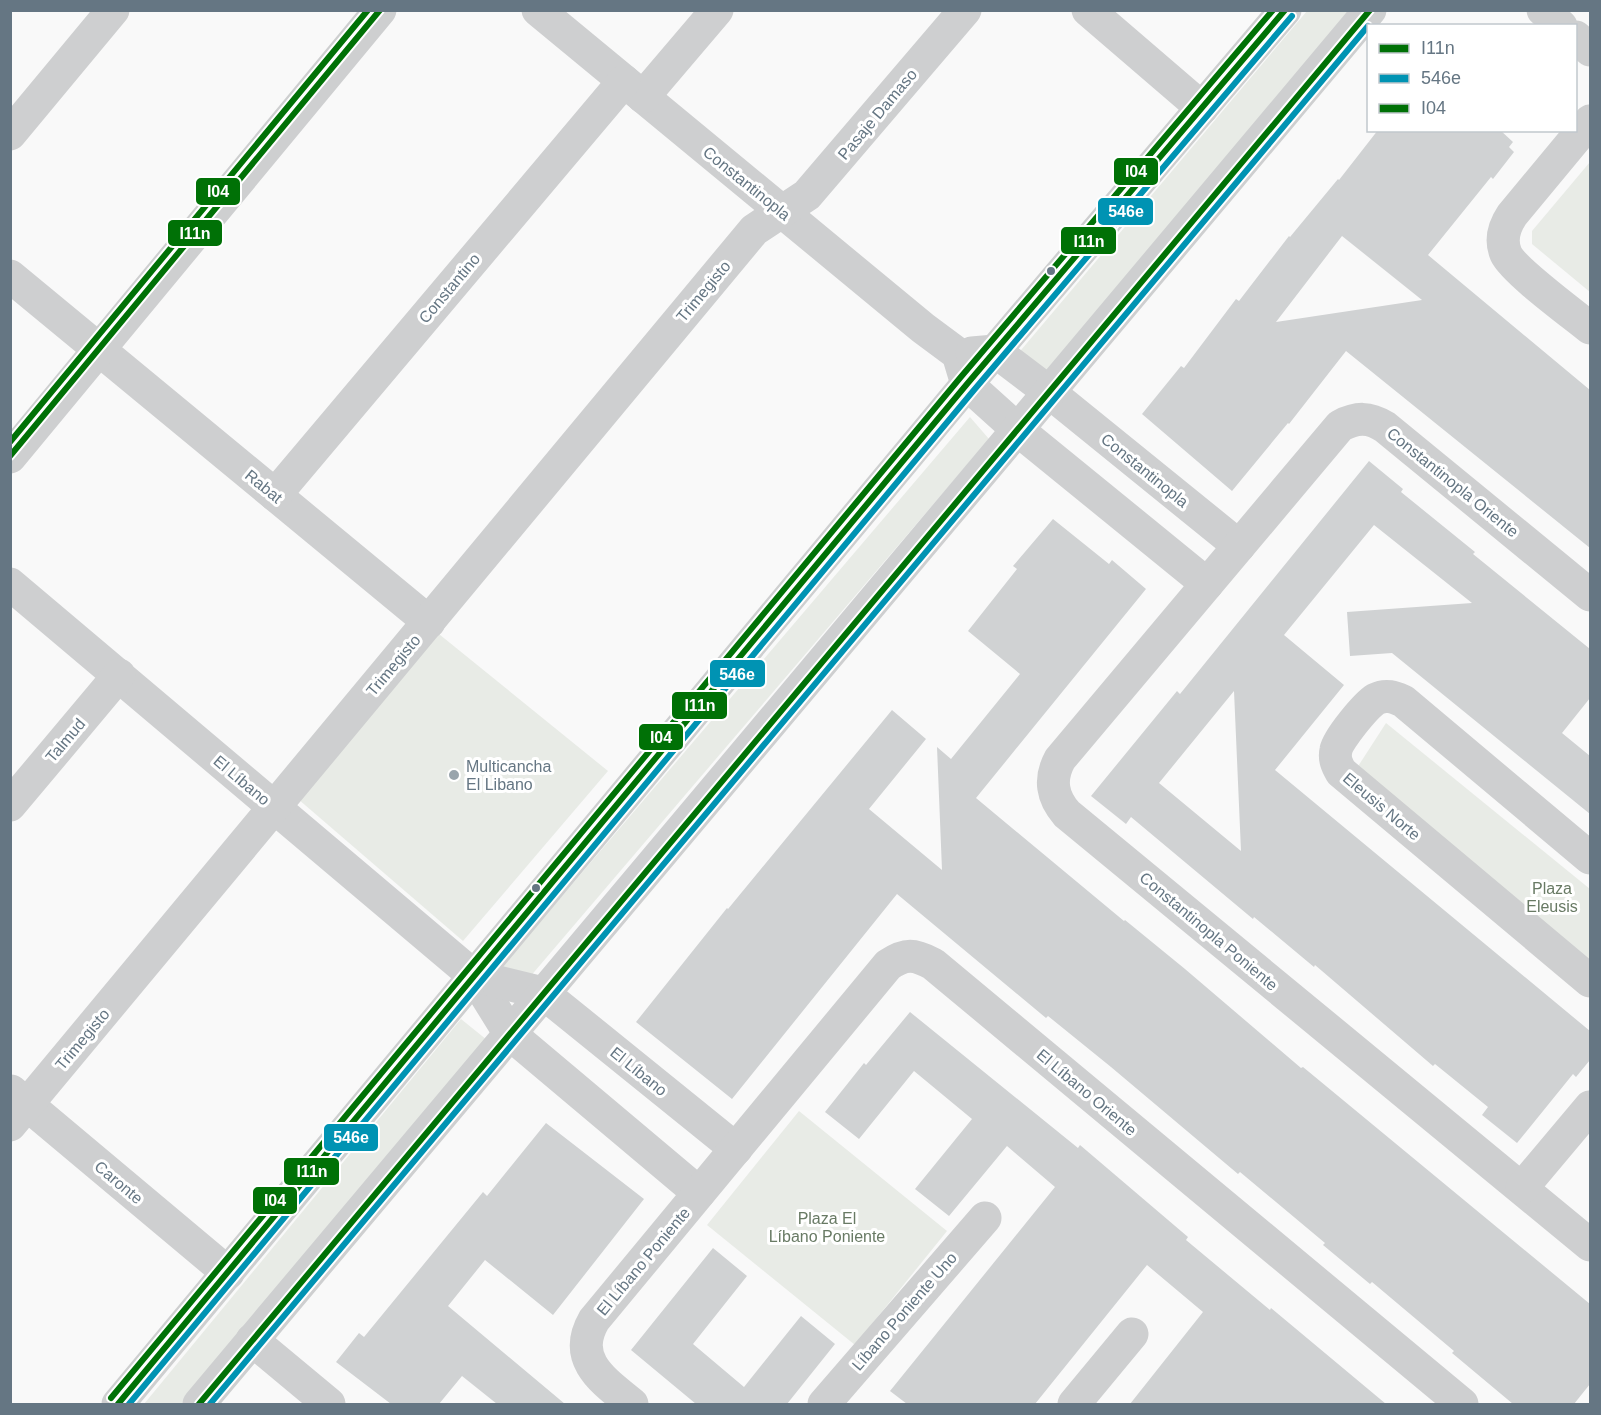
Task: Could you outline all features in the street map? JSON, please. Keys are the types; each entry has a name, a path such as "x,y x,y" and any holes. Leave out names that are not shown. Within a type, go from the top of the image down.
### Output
{"street":[{"path":"10,134 112,10"},
{"path":"10,457 380,10"},
{"name":"Constantinopla","path":"538,10 923,328 1018,430 1222,566"},
{"name":"Constantino","path":"275,495 633,89 717,10"},
{"name":"Pasaje Damaso","path":"782,212 807,195 965,10"},
{"path":"1088,10 1202,108"},
{"path":"118,1404 474,976 963,369 995,351 1285,10"},
{"path":"199,1404 1370,10"},
{"path":"1543,10 1559,24"},
{"path":"1577,40 1590,50"},
{"path":"1590,120 1506,223 1503,243 1510,261 1590,328"},
{"name":"Trimegisto","path":"16,1107 274,808 754,230 782,212"},
{"name":"Rabat","path":"10,276 429,622"},
{"name":"Constantinopla","path":"995,351 1049,392 1222,566"},
{"name":"Constantinopla Oriente","path":"1222,566 1340,426 1350,420 1363,418 1375,420 1385,427 1590,595"},
{"name":"Constantinopla Poniente","path":"1222,566 1060,759 1053,778 1056,798 1067,814 1590,1245"},
{"name":"El Líbano","path":"10,584 474,976 510,1034 699,1193"},
{"name":"Talmud","path":"10,806 119,675"},
{"name":"Eleusis Norte","path":"1590,858 1403,701 1394,697 1375,700 1339,741 1335,757 1341,772 1590,981"},
{"name":"El Líbano Oriente","path":"736,1149 888,965 900,957 909,955 920,958 933,964 1462,1404"},
{"name":"El Líbano","path":"474,976 543,993 736,1149"},
{"name":"Caronte","path":"16,1107 228,1273"},
{"path":"1522,1188 1590,1107"},
{"name":"El Líbano Poniente","path":"632,1404 594,1370 586,1347 588,1330 736,1149"},
{"name":"Líbano Poniente Uno","path":"824,1404 984,1218"},
{"path":"1074,1404 1132,1334"},
{"path":"252,1340 329,1404"}],"green space":[{"path":"1307,11 1352,11 1039,380 1016,356"},
{"path":"1590,162 1590,292 1532,244 1532,231"},
{"path":"970,417 989,439 529,978 499,970"},
{"path":"434,630 608,771 463,941 298,799"},
{"name":"Plaza Eleusis","path":"1386,723 1590,889 1590,969 1355,771"},
{"path":"461,1019 487,1040 182,1404 144,1404"},
{"name":"Plaza El Líbano Poniente","path":"799,1111 947,1231 855,1345 707,1225"}],"building":[{"path":"1376,132 1502,132 1513,142 1509,147 1514,152 1428,255 1590,390 1590,548 1346,351 1289,424 1232,491 1142,414 1181,366 1184,368 1236,299 1239,301 1289,236","holes":["1342,236 1422,300 1276,322"]},
{"path":"1369,461 1403,489 1401,492 1475,552 1473,554 1590,649 1590,698 1562,733 1590,756 1590,814 1392,653 1350,656 1347,612 1472,603 1374,525 1284,635 1344,685 1275,770 1590,1031 1590,1060 1576,1077 1573,1074 1517,1143 1482,1115 1488,1107 1435,1064 1433,1066 1315,965 1314,967 1254,917 1253,919 1131,817 1126,824 1091,796 1177,691 1180,694","holes":["1234,691 1241,851 1159,783"]},
{"path":"1053,519 1109,564 1112,560 1146,589 976,798 1590,1304 1590,1384 1574,1404 1513,1404 1452,1353 1454,1351 1372,1282 1370,1284 1323,1245 1325,1243 1240,1172 1238,1174 1111,1067 1048,1016 1046,1018 897,894 732,1099 636,1022 727,908 892,710 926,739 869,809 942,870 937,747 951,759 1020,674 968,631 1017,569 1013,566"},
{"path":"910,1012 1078,1148 1080,1145 1188,1237 1186,1240 1386,1404 1130,1404 1203,1312 1147,1265 1035,1404 907,1404 890,1391 1055,1187 1007,1146 949,1216 915,1189 972,1119 914,1071 859,1139 825,1112 864,1063 866,1065"},
{"path":"546,1123 644,1199 553,1315 485,1260 448,1306 565,1404 497,1404 462,1376 439,1404 391,1404 336,1362 359,1333 364,1337 483,1192 487,1196"},
{"path":"713,1248 747,1276 693,1344 744,1387 801,1316 835,1344 787,1404 696,1404 631,1350"}],"transit line":[{"name":"I04","path":"10,442 368,10"},
{"name":"I11n","path":"10,456 380,10"},
{"name":"I04","path":"111,1398 960,378 1273,10"},
{"name":"I11n","path":"118,1404 967,384 1285,10"},
{"name":"I11n","path":"199,1404 1370,10"},
{"name":"546e","path":"129,1404 974,390 1292,16"},
{"name":"546e","path":"210,1404 1367,27"}],"place":[{"name":"Multicancha El Libano","path":"454,775"}]}
